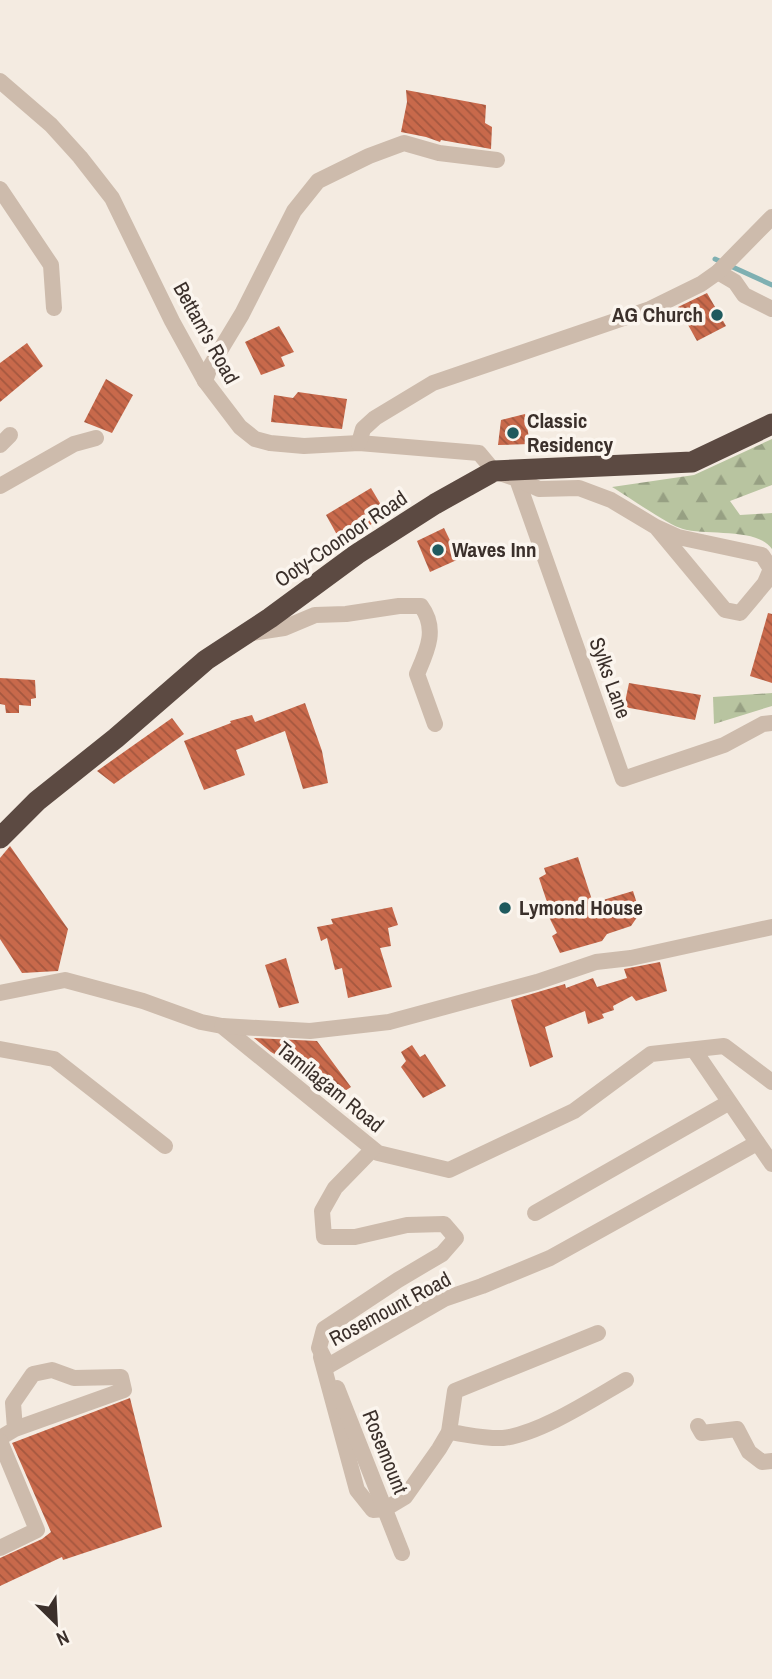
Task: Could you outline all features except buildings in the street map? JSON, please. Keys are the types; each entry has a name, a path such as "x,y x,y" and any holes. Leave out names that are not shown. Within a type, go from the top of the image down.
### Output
{"highway":[{"name":"Ooty-Coonoor Road","path":"0,838 37,801 116,738 206,660 356,554 435,504 494,471 692,463 772,424"}],"street":[{"name":"Bettam's Road","path":"0,82 51,125 112,198 172,321 205,381 240,427 255,439 304,446 359,443 480,453 494,471"},
{"path":"205,381 294,211 318,181 369,156 404,143 439,153 497,160"},
{"path":"0,189 51,265 54,308"},
{"path":"359,443 363,429 375,418 433,383 650,309 718,272 772,217"},
{"path":"718,272 735,282 744,295 772,309"},
{"path":"0,486 75,444 96,438"},
{"path":"494,471 539,489 579,488 611,500 656,527 694,542 762,555 771,569 765,583 740,613 725,610 656,527"},
{"name":"Sylks Lane","path":"517,479 623,779 724,745 766,725"},
{"path":"246,634 284,628 315,615 421,606 428,614 432,636 416,674 435,724"},
{"path":"222,1026 310,1031 389,1023 537,982 596,962 631,958 772,927"},
{"name":"Tamilagam Road","path":"0,993 65,980 222,1026 372,1150 449,1170 574,1111 651,1054 724,1046 772,1082"},
{"path":"0,1049 54,1059 165,1146"},
{"path":"694,1049 772,1164"},
{"path":"535,1213 728,1102"},
{"name":"Rosemount Road","path":"372,1150 335,1188 322,1212 324,1237 355,1237 407,1225 444,1224 456,1238 442,1254 397,1280 324,1329 319,1348 328,1366 444,1298 482,1286 550,1258 757,1143"},
{"path":"319,1348 357,1490 373,1510 386,1509 405,1497 449,1432 455,1391 598,1333"},
{"name":"Rosemount","path":"328,1366 402,1553"},
{"path":"0,1548 37,1530 0,1439 15,1429 124,1390 121,1377 74,1378 52,1370 33,1374 13,1403 15,1429"},
{"path":"449,1432 502,1438 533,1429 626,1380"},
{"path":"698,1426 702,1433 737,1429 749,1452 762,1462 772,1461"}],"green space":[{"path":"772,439 772,485 730,501 740,515 772,513 772,549 765,542 743,535 683,529 658,517 612,487 694,475"},
{"path":"772,693 772,706 714,724 713,697"}],"waterway":[{"path":"715,259 772,285"}],"place":[{"name":"AG Church","path":"717,315"},
{"name":"Classic Residency","path":"513,433"},
{"name":"Waves Inn","path":"438,550"},
{"name":"Lymond House","path":"505,908"}]}
